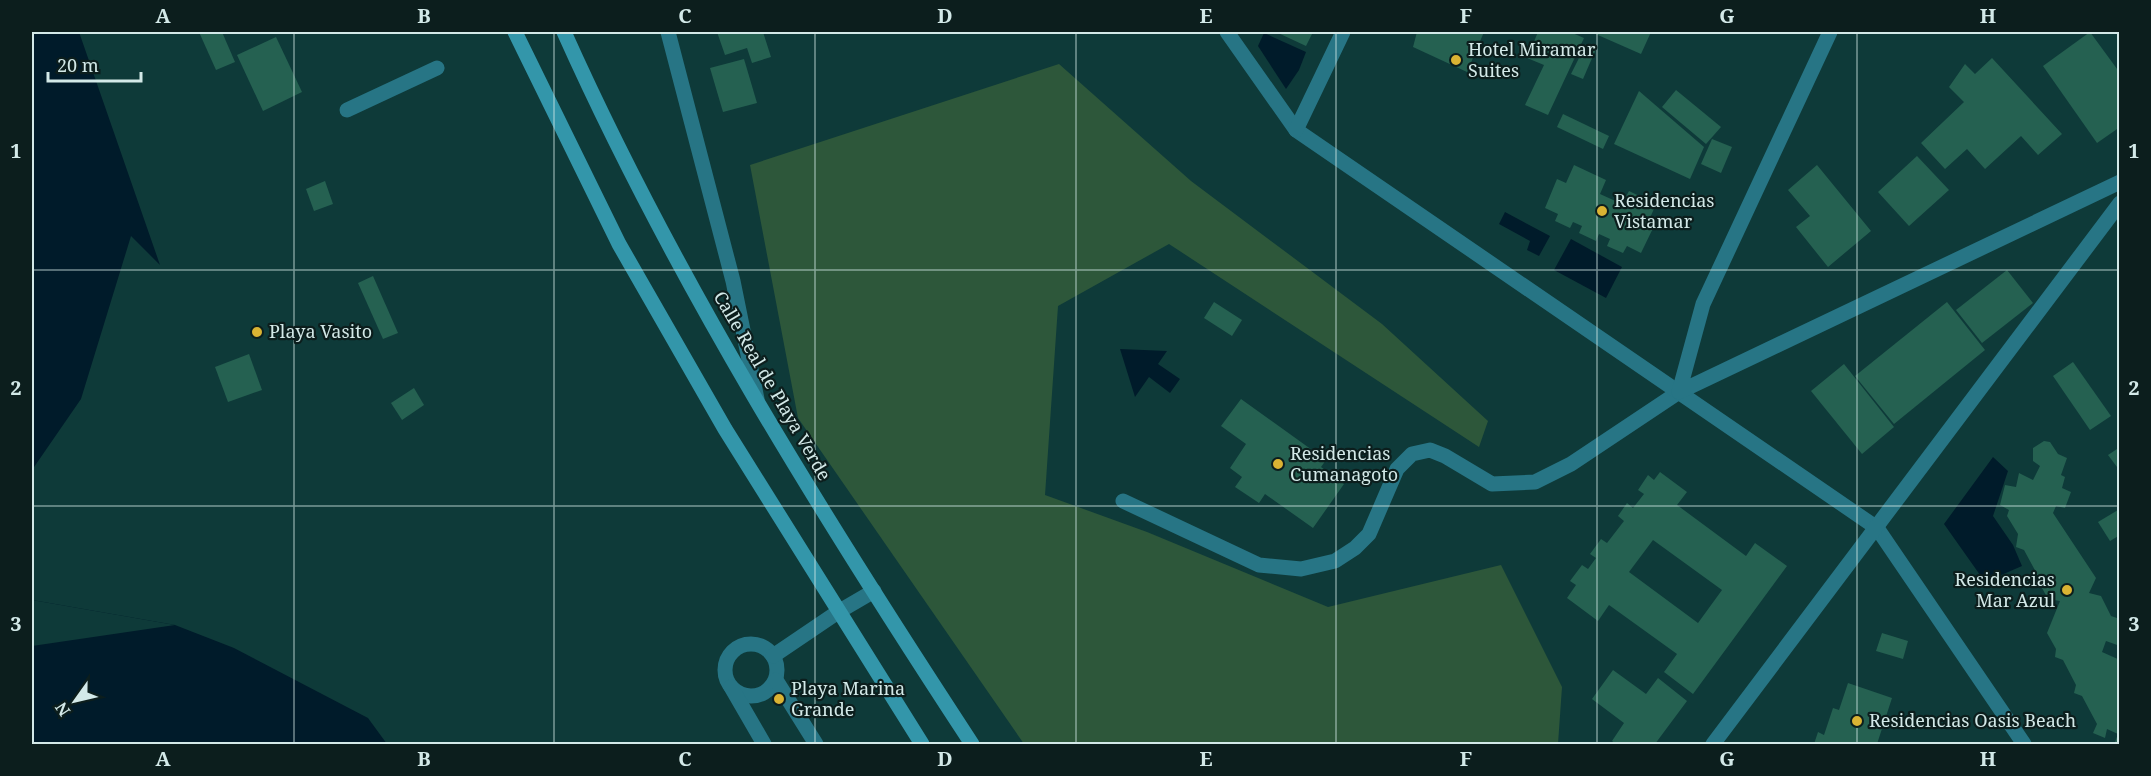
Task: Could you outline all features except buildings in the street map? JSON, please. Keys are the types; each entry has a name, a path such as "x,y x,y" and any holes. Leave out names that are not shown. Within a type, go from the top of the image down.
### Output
{"street":[{"path":"515,32 618,244 725,429 922,744"},
{"name":"Calle Real de Playa Verde","path":"564,32 658,230 799,474 972,744"},
{"path":"668,32 733,281 757,399"},
{"path":"1227,32 1296,130 1877,528 2024,744"},
{"path":"1296,130 1343,32"},
{"path":"1678,392 1703,304 1830,32"},
{"path":"347,110 437,68"},
{"path":"1123,501 1258,565 1301,569 1335,561 1369,534 1397,469 1412,454 1430,450 1445,456 1492,484 1535,482 1571,464 1678,392 2120,182"},
{"path":"1713,744 2120,203"},
{"path":"773,656 838,612 874,591"},
{"path":"764,744 728,683 725,664 735,648 743,644 760,645 773,656 777,664 776,680 816,744"},
{"path":"728,683 734,690 751,697 766,692 776,680"}],"green space":[{"path":"1059,64 1191,181 1382,324 1488,421 1479,447 1169,244 1058,306 1045,495 1147,532 1328,607 1501,565 1562,687 1558,744 1024,744 798,418 750,165"}],"water":[{"path":"32,32 79,32 160,265 131,236 81,399 32,470"},
{"path":"1264,33 1306,52 1299,70 1286,89 1258,46"},
{"path":"1505,212 1550,236 1539,256 1527,250 1530,241 1499,224"},
{"path":"1571,239 1622,267 1606,298 1554,270"},
{"path":"1120,349 1167,351 1158,364 1180,379 1170,393 1149,377 1135,397"},
{"path":"1993,457 2008,471 1993,516 2013,545 2022,566 1985,582 1944,524"},
{"path":"32,600 175,625 234,648 368,718 387,744 32,744"}],"pier":[{"path":"32,600 175,625 32,646"}],"place":[{"name":"Hotel Miramar Suites","path":"1456,60"},
{"name":"Residencias Vistamar","path":"1602,211"},
{"name":"Playa Vasito","path":"257,332"},
{"name":"Residencias Cumanagoto","path":"1278,464"},
{"name":"Residencias Mar Azul","path":"2067,590"},
{"name":"Playa Marina Grande","path":"779,699"},
{"name":"Residencias Oasis Beach","path":"1857,721"}]}
